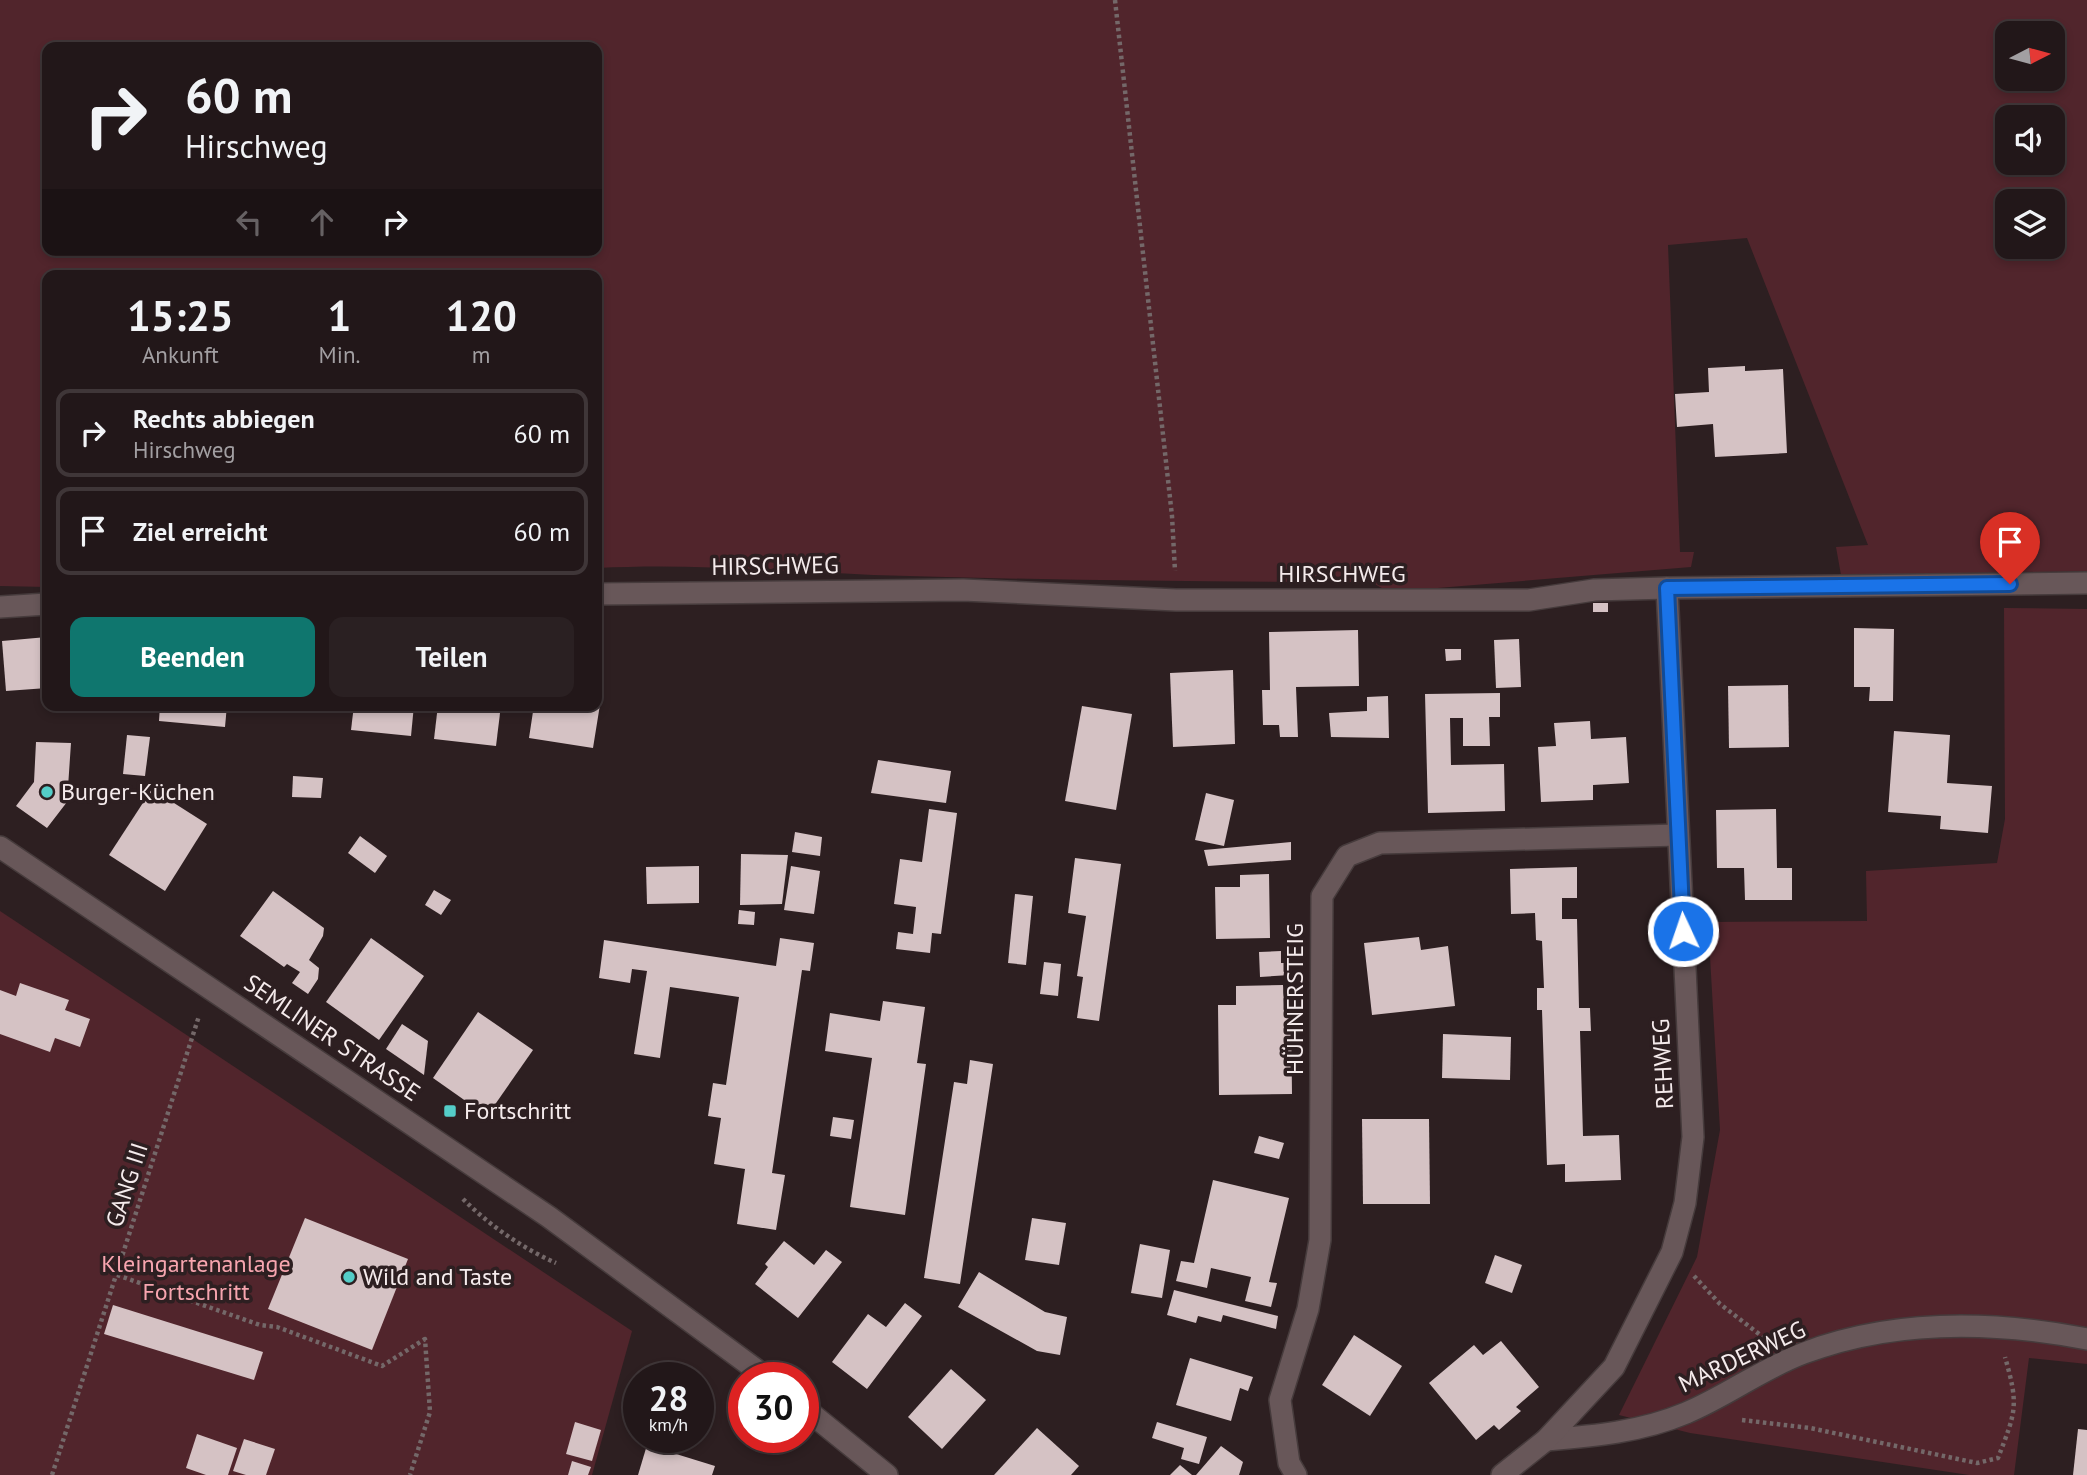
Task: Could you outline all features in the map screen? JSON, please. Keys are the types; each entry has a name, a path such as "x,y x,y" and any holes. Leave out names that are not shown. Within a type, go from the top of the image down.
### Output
{"street":[{"name":"HIRSCHWEG","path":"602,594 963,590 1176,600 1529,600 1594,590 2087,583"},
{"name":"REHWEG","path":"1502,1475 1546,1440 1614,1367 1672,1252 1685,1203 1693,1137 1667,588"},
{"path":"0,607 42,604"},
{"name":"HÜHNERSTEIG","path":"1296,1475 1289,1463 1280,1400 1308,1309 1320,1240 1322,896 1347,856 1380,843 1678,835"},
{"name":"SEMLINER STRASSE","path":"0,847 209,985 549,1217 746,1362"},
{"name":"MARDERWEG","path":"1546,1440 1617,1435 1686,1413 1802,1353 1859,1335 1919,1328 1994,1327 2087,1339"},
{"path":"819,1420 887,1475"}],"path":[{"path":"1115,0 1172,516 1176,600"},
{"name":"GANG III","path":"52,1475 209,985"},
{"path":"1672,1252 1720,1304 1760,1336 1802,1353"},
{"path":"117,1275 260,1325 277,1326 382,1366 425,1339 430,1412 410,1475"},
{"path":"1741,1420 1810,1428 1977,1462 1998,1458 2012,1420 2016,1395 1994,1327"}],"green space":[{"path":"0,0 2087,0 2087,571 1841,575 1836,547 1868,545 1747,238 1668,245 1680,552 1694,552 1691,567 1389,592 1371,582 1060,579 873,575 700,567 602,568 602,270 42,270 42,587 0,586"},
{"path":"2004,608 2087,609 2087,1364 2029,1358 2014,1475 1969,1475 1690,1433 1619,1415 1697,1257 1720,1130 1708,922 1867,921 1866,871 1997,863 2005,819"},
{"name":"Kleingartenanlage Fortschritt","path":"0,911 632,1331 592,1475 0,1475"}],"building":[{"path":"1745,366 1745,371 1783,369 1787,453 1715,457 1713,424 1677,427 1675,394 1709,392 1708,368"},
{"path":"1593,603 1608,603 1608,612 1593,612"},
{"path":"1854,628 1894,629 1893,701 1869,701 1870,687 1854,687"},
{"path":"1358,630 1359,686 1296,687 1298,737 1280,737 1279,725 1263,725 1262,690 1270,690 1269,632"},
{"path":"42,637 42,688 6,691 2,641"},
{"path":"1519,639 1521,687 1496,688 1494,640"},
{"path":"1445,649 1461,649 1461,660 1446,661"},
{"path":"1233,670 1235,744 1173,747 1170,673"},
{"path":"1788,685 1789,747 1729,748 1728,686"},
{"path":"1500,693 1500,717 1489,717 1490,746 1463,746 1463,718 1450,718 1451,765 1504,764 1505,811 1428,813 1425,694"},
{"path":"1388,696 1389,738 1331,737 1329,713 1367,711 1367,697"},
{"path":"1082,706 1132,714 1116,810 1065,801"},
{"path":"160,711 226,711 225,727 159,721"},
{"path":"353,711 413,711 411,736 351,730"},
{"path":"437,711 500,711 496,746 434,739"},
{"path":"533,711 599,711 593,748 529,738"},
{"path":"1590,721 1591,739 1626,737 1629,783 1593,785 1593,800 1541,802 1538,747 1556,746 1554,723"},
{"path":"1894,731 1950,735 1947,783 1992,786 1988,833 1940,829 1941,816 1888,812"},
{"path":"127,735 150,737 145,776 123,774"},
{"name":"Burger-Küchen","path":"36,742 71,743 67,802 47,828 16,806 34,782"},
{"path":"878,760 951,771 946,803 871,793"},
{"path":"293,776 323,778 321,798 292,797"},
{"path":"152,789 207,824 165,891 109,855"},
{"path":"1206,793 1234,800 1224,846 1195,840"},
{"path":"929,809 957,813 941,934 932,933 930,953 896,949 898,932 913,934 916,907 894,904 900,859 922,862"},
{"path":"1776,809 1777,868 1792,868 1792,900 1745,900 1744,868 1717,868 1716,810"},
{"path":"795,832 822,837 820,856 792,852"},
{"path":"360,836 387,856 375,873 348,853"},
{"path":"1291,842 1291,860 1208,866 1204,850"},
{"path":"741,854 788,855 782,904 740,905"},
{"path":"1075,858 1121,864 1099,1021 1077,1018 1083,977 1077,976 1086,916 1068,913"},
{"path":"699,866 699,903 647,904 646,867"},
{"path":"791,866 820,871 814,914 784,910"},
{"path":"1577,867 1577,898 1562,898 1562,919 1577,919 1579,1008 1590,1008 1591,1031 1580,1031 1583,1136 1619,1135 1621,1180 1565,1182 1565,1164 1547,1165 1542,1010 1537,1010 1537,988 1544,988 1542,941 1536,940 1535,913 1511,914 1510,869"},
{"path":"1269,874 1270,938 1216,939 1215,887 1240,887 1240,875"},
{"path":"434,890 451,900 441,915 425,905"},
{"path":"273,891 324,928 323,936 309,960 319,968 318,979 308,994 292,983 300,972 287,964 284,967 240,936"},
{"path":"1015,894 1033,896 1026,965 1008,963"},
{"path":"739,910 755,912 754,925 738,924"},
{"path":"1419,937 1421,950 1448,946 1455,1006 1372,1015 1364,943"},
{"path":"371,938 424,976 379,1040 326,1002"},
{"path":"780,938 814,943 810,971 802,970 772,1173 785,1175 776,1230 737,1224 745,1169 714,1164 721,1118 708,1116 713,1083 726,1085 739,997 670,987 660,1058 634,1054 647,971 632,969 630,983 599,978 604,940 776,966"},
{"path":"1281,951 1281,963 1290,963 1290,975 1260,977 1259,952"},
{"path":"1044,962 1061,964 1058,996 1040,994"},
{"path":"20,983 69,1000 65,1010 90,1019 80,1047 55,1038 50,1052 0,1034 0,990 16,996"},
{"path":"1283,985 1284,1004 1291,1004 1292,1094 1219,1095 1218,1005 1236,1005 1236,986"},
{"path":"883,1001 925,1007 917,1063 926,1064 905,1215 850,1207 872,1058 825,1051 830,1013 880,1021"},
{"path":"478,1012 533,1050 487,1116 433,1078"},
{"path":"402,1024 428,1041 424,1075 386,1049"},
{"path":"1443,1034 1511,1037 1510,1080 1442,1078"},
{"path":"970,1060 993,1064 960,1284 924,1278 954,1082 967,1084"},
{"path":"833,1117 854,1120 851,1139 830,1136"},
{"path":"1362,1119 1429,1119 1430,1204 1363,1204"},
{"path":"1259,1136 1284,1143 1279,1159 1254,1153"},
{"path":"1213,1180 1289,1198 1269,1282 1277,1283 1271,1307 1245,1301 1251,1277 1211,1268 1207,1288 1176,1281 1181,1261 1194,1263"},
{"path":"305,1218 408,1259 372,1350 268,1309"},
{"path":"1032,1218 1066,1223 1059,1265 1025,1260"},
{"path":"784,1241 814,1265 826,1250 842,1262 798,1318 755,1284 768,1267 765,1264"},
{"path":"1140,1244 1170,1250 1162,1298 1131,1293"},
{"path":"1495,1255 1522,1265 1512,1293 1485,1283"},
{"path":"979,1272 1045,1312 1067,1317 1060,1355 1037,1351 958,1307"},
{"path":"1174,1290 1278,1316 1276,1329 1223,1315 1221,1322 1198,1316 1196,1323 1167,1315"},
{"path":"905,1303 922,1316 867,1389 832,1362 868,1314 886,1327"},
{"path":"113,1305 263,1352 254,1380 104,1334"},
{"path":"1354,1335 1402,1366 1370,1416 1322,1385"},
{"path":"1501,1341 1539,1387 1516,1407 1521,1411 1499,1430 1494,1425 1476,1440 1429,1383 1474,1345 1483,1355"},
{"path":"1190,1358 1253,1377 1248,1391 1240,1388 1231,1421 1176,1405"},
{"path":"951,1369 986,1400 942,1449 908,1417"},
{"path":"575,1422 601,1430 592,1461 566,1454"},
{"path":"1157,1422 1207,1437 1199,1464 1181,1459 1184,1448 1152,1438"},
{"path":"1037,1428 1079,1466 1071,1475 994,1475"},
{"path":"2078,1429 2087,1430 2087,1475 2073,1475"},
{"path":"197,1434 237,1448 228,1475 206,1475 186,1468"},
{"path":"244,1439 275,1449 266,1475 246,1475 233,1471"},
{"path":"1221,1446 1243,1462 1239,1475 1196,1475"},
{"path":"645,1453 673,1453 715,1466 712,1475 638,1475"},
{"path":"572,1461 591,1467 588,1475 568,1475"},
{"path":"1180,1465 1192,1475 1170,1475"}],"place":[{"name":"Burger-Küchen","path":"47,792"},
{"name":"Fortschritt","path":"450,1111"},
{"name":"Wild and Taste","path":"349,1277"}],"route":[{"path":"1683,931 1667,588 2010,584"}]}
